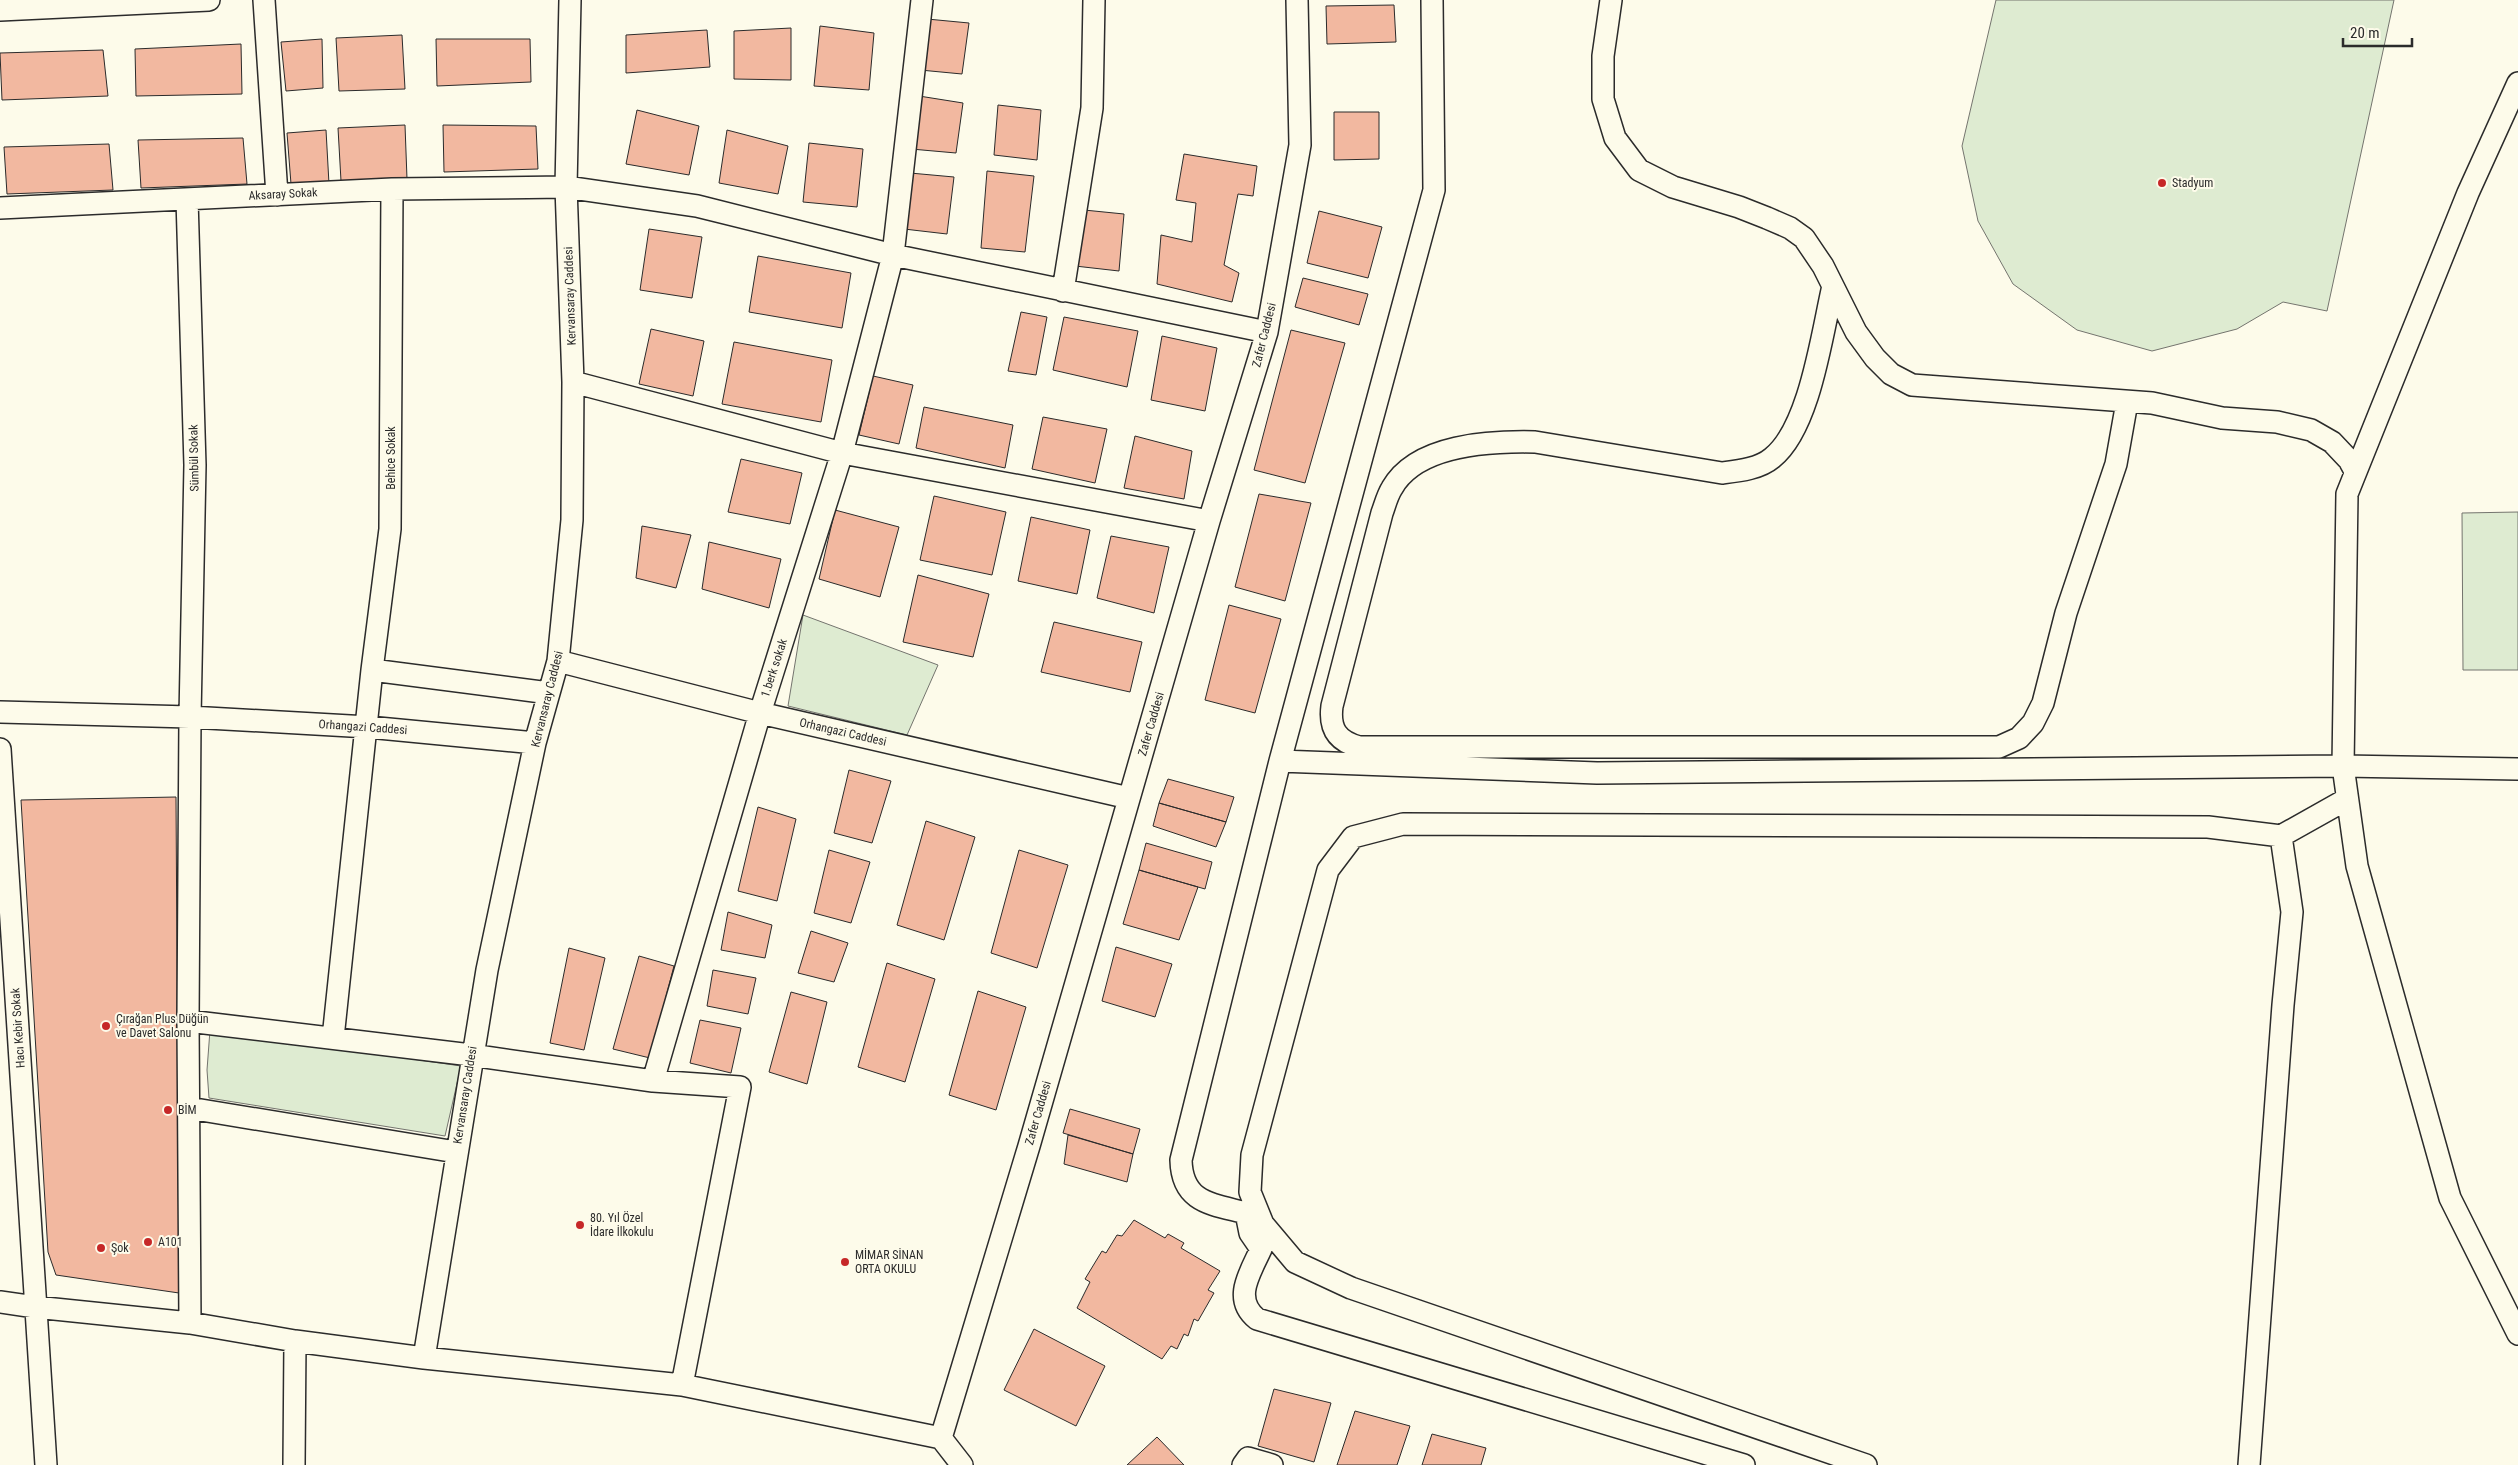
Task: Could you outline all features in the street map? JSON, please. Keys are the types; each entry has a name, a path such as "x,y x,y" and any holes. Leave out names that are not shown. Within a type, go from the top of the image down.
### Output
{"street":[{"path":"0,10 209,0"},
{"path":"264,0 277,195"},
{"name":"Kervansaray Caddesi","path":"424,1358 471,1054 535,743 558,661 572,520 574,382 566,188 570,0"},
{"name":"1.berk sokak","path":"653,1081 760,713 842,453 893,255 922,0"},
{"path":"1064,290 1092,108 1094,0"},
{"name":"Zafer Caddesi","path":"940,1438 1029,1146 1209,521 1267,332 1300,146 1296,0"},
{"path":"1432,0 1434,190 1280,761 1181,1160 1182,1176 1192,1193 1207,1202 1246,1213 1250,1233 1261,1249 1246,1284 1244,1297 1246,1310 1257,1319 1744,1465"},
{"path":"1611,0 1603,56 1603,99 1615,138 1639,170 1672,187 1739,207 1790,228 1804,238 1823,266 1856,332 1875,358 1891,374 1912,385 2152,403 2222,418 2277,422 2311,430 2332,442 2349,460 2355,471"},
{"path":"2518,83 2468,192 2347,494 2343,766 2357,866 2450,1198 2518,1334"},
{"name":"Aksaray Sokak","path":"0,208 392,189 566,188 697,206 893,255 1267,332"},
{"name":"Behice Sokak","path":"333,1038 368,727 372,670 390,529 392,189"},
{"name":"Sümbül Sokak","path":"187,199 195,465 190,717 188,1020 190,1323"},
{"path":"1833,286 1808,391 1797,426 1785,445 1771,459 1747,469 1722,473 1535,442 1505,441 1470,445 1438,453 1412,467 1392,488 1382,514 1332,706 1331,720 1333,730 1338,737 1346,743 1359,747 1999,748 2019,738 2033,723 2043,703 2066,613 2116,464 2127,402"},
{"path":"574,382 842,453 1209,521"},
{"name":"Orhangazi Caddesi","path":"558,661 760,713 1130,798"},
{"path":"372,670 549,693"},
{"name":"Orhangazi Caddesi","path":"0,712 190,717 368,727 535,743"},
{"name":"Hacı Kebir Sokak","path":"0,749 46,1465"},
{"path":"1280,761 1597,774 2343,766 2518,769"},
{"path":"1866,1465 1351,1288 1295,1262 1263,1224 1250,1192 1252,1155 1328,870 1353,837 1402,824 2208,827 2281,836 2347,799"},
{"path":"2249,1465 2282,1005 2292,912 2281,836"},
{"path":"188,1020 471,1054 653,1081 740,1088 682,1385"},
{"path":"189,1108 456,1152"},
{"path":"0,1302 190,1323 295,1341 424,1358 682,1385 940,1438 962,1465"},
{"path":"294,1465 295,1341"},
{"path":"1243,1465 1248,1458 1272,1465"}],"green space":[{"name":"Stadyum","path":"1996,0 2394,0 2327,311 2283,302 2237,329 2152,351 2077,330 2013,284 1978,221 1962,146"},
{"path":"2518,512 2518,670 2463,670 2462,513"},
{"path":"803,615 938,665 907,735 788,706"},
{"path":"210,1030 461,1066 445,1136 209,1098 207,1070"}],"building":[{"path":"1394,5 1396,42 1327,44 1326,6"},
{"path":"927,19 969,23 962,74 920,70"},
{"path":"820,26 874,33 869,90 814,86"},
{"path":"791,28 791,80 734,79 734,31"},
{"path":"707,30 710,67 626,73 626,35"},
{"path":"402,35 405,89 339,91 336,38"},
{"path":"322,39 323,88 286,91 281,42"},
{"path":"436,39 530,39 531,82 437,86"},
{"path":"241,44 242,94 136,96 135,49"},
{"path":"103,50 108,96 2,100 0,53"},
{"path":"919,96 963,103 956,153 911,149"},
{"path":"998,105 1041,110 1037,160 994,155"},
{"path":"637,110 699,126 689,175 626,164"},
{"path":"1334,112 1379,112 1379,159 1334,160"},
{"path":"405,125 407,179 341,181 338,128"},
{"path":"443,125 536,126 538,169 444,172"},
{"path":"326,130 329,184 291,184 287,133"},
{"path":"727,130 788,146 778,194 719,183"},
{"path":"243,138 247,184 141,188 138,140"},
{"path":"809,143 863,149 857,207 803,202"},
{"path":"109,144 113,190 7,194 4,147"},
{"path":"1184,154 1257,166 1253,196 1238,194 1224,265 1239,273 1232,302 1157,284 1161,235 1192,242 1196,203 1176,200"},
{"path":"987,171 1034,176 1025,252 981,248"},
{"path":"910,173 954,177 947,234 904,229"},
{"path":"1084,210 1124,214 1119,271 1075,266"},
{"path":"1319,211 1382,227 1368,278 1307,263"},
{"path":"649,229 702,237 692,298 640,290"},
{"path":"758,256 851,273 842,328 749,312"},
{"path":"1303,278 1368,294 1359,325 1295,307"},
{"path":"1021,312 1047,317 1036,375 1008,371"},
{"path":"1064,317 1138,331 1127,387 1053,370"},
{"path":"651,329 704,341 693,396 639,384"},
{"path":"1291,330 1345,343 1305,483 1254,470"},
{"path":"1162,336 1217,348 1205,411 1151,400"},
{"path":"734,342 832,360 821,422 722,404"},
{"path":"873,376 913,385 899,444 859,435"},
{"path":"924,407 1013,425 1005,468 916,448"},
{"path":"1043,417 1107,429 1095,483 1032,469"},
{"path":"1135,436 1192,451 1184,499 1124,488"},
{"path":"741,459 802,473 790,524 728,512"},
{"path":"1259,494 1311,503 1285,601 1235,587"},
{"path":"934,496 1006,512 992,575 920,560"},
{"path":"835,510 899,527 880,597 819,579"},
{"path":"1031,517 1090,530 1077,594 1018,581"},
{"path":"642,526 691,535 676,588 636,578"},
{"path":"1111,536 1169,547 1154,613 1097,598"},
{"path":"709,542 781,559 769,608 702,589"},
{"path":"918,575 989,594 973,657 903,642"},
{"path":"1229,605 1281,619 1255,713 1205,700"},
{"path":"1054,622 1142,642 1130,692 1041,672"},
{"path":"849,770 891,781 872,843 834,833"},
{"path":"1168,779 1234,797 1226,822 1159,803"},
{"name":"Çırağan Plus Düğün ve Davet Salonu","path":"176,797 179,1293 56,1275 48,1252 21,800"},
{"path":"1159,803 1226,822 1216,847 1153,826"},
{"path":"758,807 796,819 777,901 738,891"},
{"path":"926,821 975,837 944,940 897,925"},
{"path":"1146,843 1212,862 1205,889 1139,870"},
{"path":"829,850 870,862 851,923 814,913"},
{"path":"1019,850 1068,865 1037,968 991,953"},
{"path":"1139,870 1198,887 1179,940 1123,924"},
{"path":"728,912 772,925 765,958 721,950"},
{"path":"811,931 848,943 834,982 798,973"},
{"path":"1116,947 1172,964 1155,1017 1102,1001"},
{"path":"569,948 605,958 584,1050 550,1043"},
{"path":"639,956 674,966 650,1058 613,1049"},
{"path":"887,963 935,979 905,1082 858,1067"},
{"path":"713,970 756,978 748,1014 707,1006"},
{"path":"978,991 1026,1007 996,1110 949,1095"},
{"path":"791,992 827,1002 807,1084 769,1072"},
{"path":"700,1020 741,1028 731,1073 690,1063"},
{"path":"1070,1109 1140,1129 1133,1154 1063,1133"},
{"path":"1068,1135 1133,1154 1127,1182 1064,1164"},
{"path":"1134,1220 1165,1238 1168,1234 1184,1243 1181,1248 1220,1271 1208,1290 1214,1293 1198,1321 1194,1319 1188,1336 1184,1334 1177,1349 1171,1346 1162,1359 1077,1308 1090,1282 1085,1279 1102,1251 1106,1253 1117,1235 1122,1236"},
{"path":"1034,1329 1105,1366 1076,1426 1004,1390"},
{"path":"1274,1389 1331,1403 1314,1462 1258,1446"},
{"path":"1355,1411 1410,1426 1397,1465 1337,1465"},
{"path":"1432,1434 1486,1448 1481,1465 1422,1465"},
{"path":"1157,1437 1184,1465 1127,1465"}],"place":[{"name":"Stadyum","path":"2162,183"},
{"name":"Çırağan Plus Düğün ve Davet Salonu","path":"106,1026"},
{"name":"BİM","path":"168,1110"},
{"name":"80. Yıl Özel İdare İlkokulu","path":"580,1225"},
{"name":"A101","path":"148,1242"},
{"name":"Şok","path":"101,1248"},
{"name":"MİMAR SİNAN ORTA OKULU","path":"845,1262"}]}
